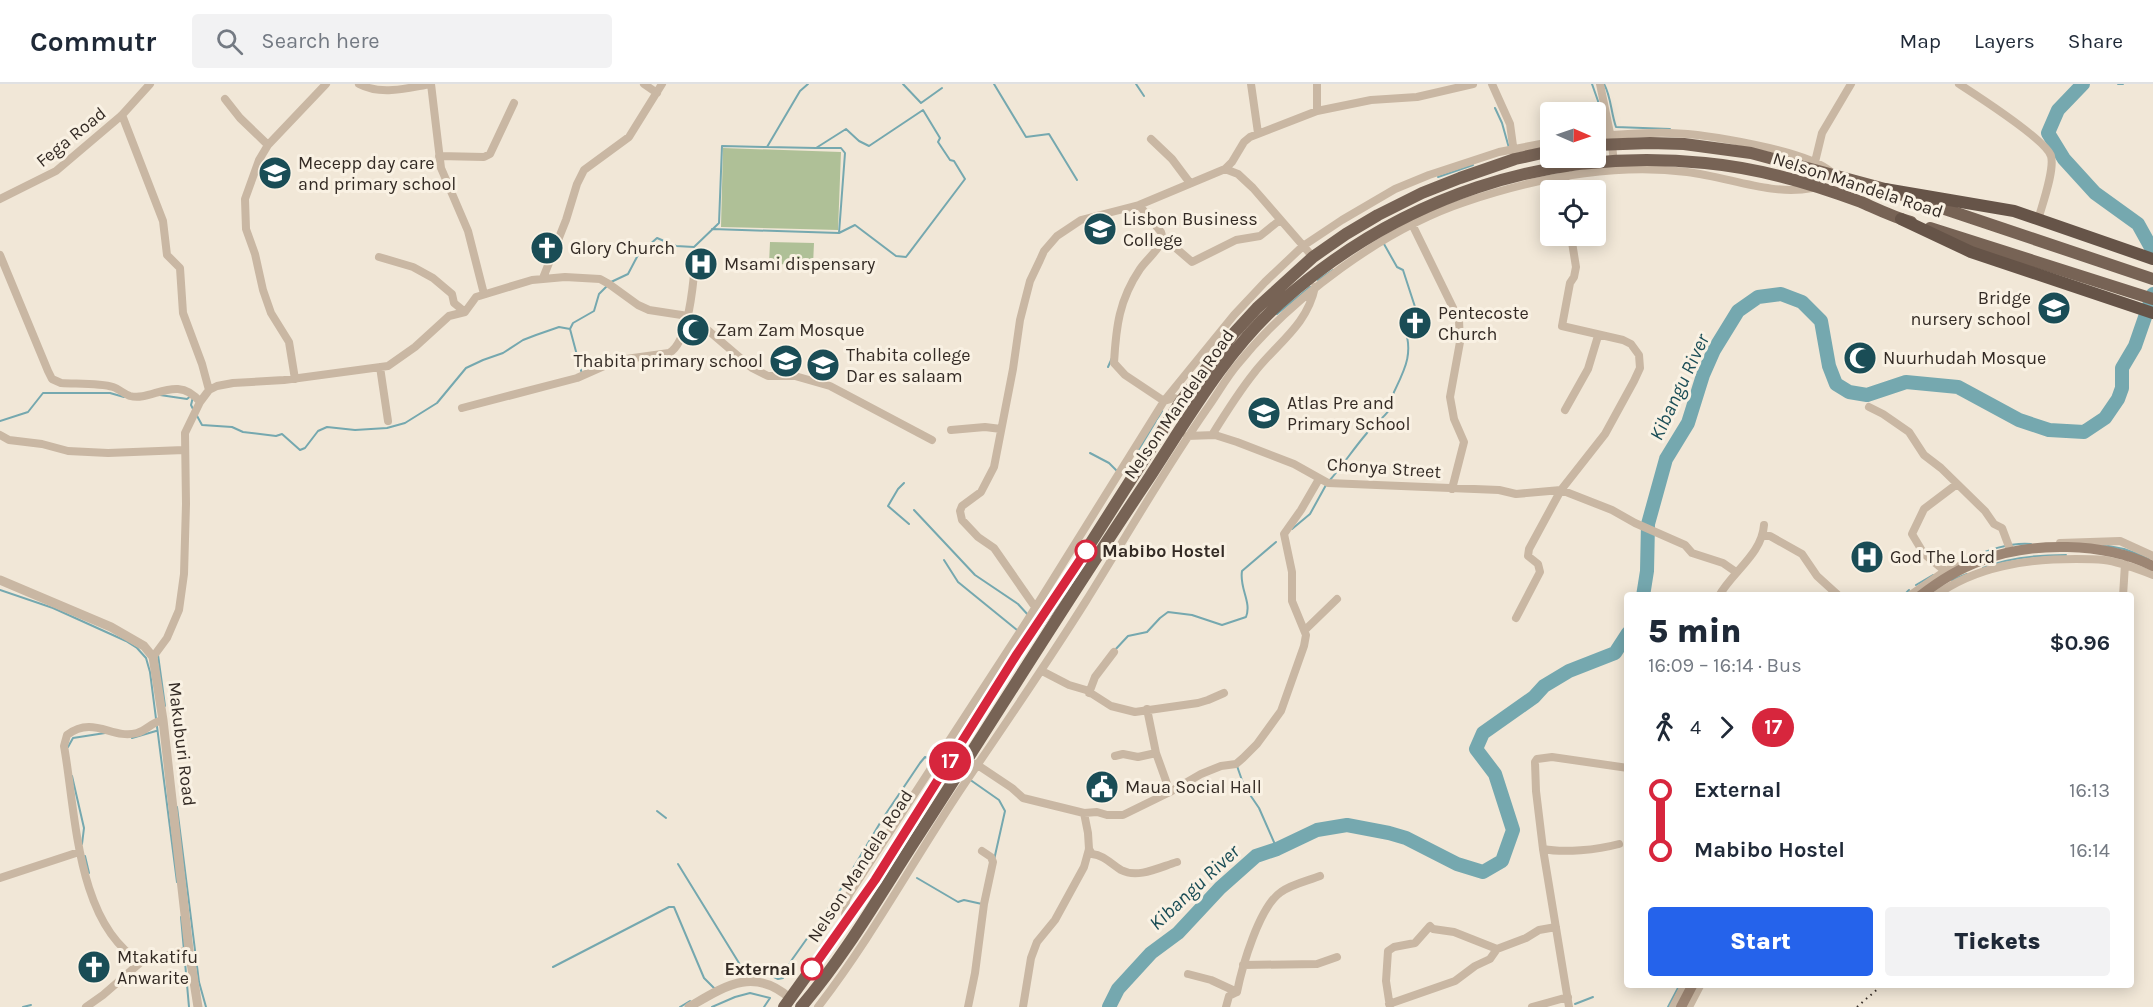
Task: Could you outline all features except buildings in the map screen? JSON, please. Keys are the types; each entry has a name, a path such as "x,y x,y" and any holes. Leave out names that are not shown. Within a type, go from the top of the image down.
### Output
{"highway":[{"path":"1885,189 2014,211 2153,259"},
{"path":"1901,219 1971,252 2153,313"}],"main road":[{"name":"Nelson Mandela Road","path":"1606,142 1611,140 1710,147 1814,166 1835,176 1885,189 2025,238 2153,279"},
{"name":"Nelson Mandela Road","path":"793,1005 1181,401 1210,362 1257,308 1313,257 1346,234 1422,193 1515,154 1540,152"},
{"name":"Nelson Mandela Road","path":"793,1005 813,994 974,763 1094,561 1184,434 1240,345 1278,305 1313,283 1350,248 1410,220 1437,202 1489,183 1541,169 1565,170 1662,160 1705,163 1757,171 1816,187 1901,219 2153,299"},
{"path":"1926,592 1966,566 2011,550 2076,547 2107,550 2139,559 2153,566"},
{"path":"1681,1007 1691,988"}],"street":[{"name":"Fega Road","path":"0,199 56,171 122,115 150,84"},
{"path":"295,379 289,342 266,301 245,219 245,199 259,160 268,145 326,84"},
{"path":"359,84 376,91 431,84 439,156 446,182 468,231 484,294"},
{"path":"644,84 657,93"},
{"path":"543,278 584,170 628,137 662,84"},
{"path":"1251,84 1258,133"},
{"path":"1317,84 1317,111"},
{"path":"1035,607 994,548 978,537 961,517 962,506 981,492 991,476 1020,320 1030,281 1044,251 1064,230 1081,220 1139,205 1225,169 1244,142 1258,133 1317,111 1371,100 1417,98 1473,84"},
{"path":"1492,84 1510,124 1515,154"},
{"path":"1600,84 1614,166"},
{"path":"1814,166 1822,133 1851,84"},
{"path":"1959,84 2026,131 2047,149 2051,156 2051,167 2038,219"},
{"path":"225,99 240,118 268,145"},
{"path":"439,156 484,158 490,154 514,103"},
{"path":"122,115 163,221 167,255 180,268 183,313 209,390"},
{"path":"1151,139 1172,159 1190,183"},
{"path":"1606,139 1611,140"},
{"path":"845,923 846,901 850,893 1035,607 1164,401 1234,315 1264,282 1303,246 1395,189 1429,175 1540,146"},
{"path":"1225,169 1233,171 1245,180 1313,257"},
{"path":"1565,170 1566,180"},
{"path":"1139,205 1163,237 1192,262 1236,240 1260,236 1280,220"},
{"path":"1410,220 1459,320 1461,330 1450,397 1454,419 1464,446 1452,489"},
{"path":"1163,237 1125,294 1117,327 1114,363 1125,375 1164,401"},
{"path":"1516,618 1540,572 1538,564 1528,556 1529,549 1561,490 1605,434 1640,368 1639,354 1623,340 1562,326 1570,283 1576,267 1573,246"},
{"path":"462,408 577,378 626,359 675,350 688,316 696,253"},
{"path":"0,255 48,371 55,381 112,387 131,397 160,390 182,390 194,394 200,402"},
{"path":"379,257 413,267 433,278 452,294 454,303 465,312"},
{"path":"0,580 111,627 144,646 153,657 175,621 183,588 186,504 184,450 188,426 209,390 232,383 295,379 388,366 416,347 449,316 465,312 476,297 543,278 600,279 649,310 688,316 752,368 768,376 795,376 830,386 932,440"},
{"path":"1212,435 1232,402 1255,371 1283,342 1309,309 1313,283"},
{"path":"1565,410 1586,374 1598,336"},
{"path":"380,367 388,421"},
{"path":"1164,401 1174,398 1181,401"},
{"path":"1869,407 1909,432 1924,455 1985,511 1994,524 2002,528 2011,550"},
{"path":"951,430 985,427 1001,429"},
{"path":"818,1007 849,967 967,781 974,763 1042,671 1184,434"},
{"name":"Chonya Street","path":"1184,434 1212,435 1237,442 1278,457 1328,483 1499,490 1516,494 1546,489 1561,490 1612,510 1685,545 1692,553 1723,564 1736,572"},
{"path":"0,435 9,440 42,444 68,451 108,453 184,450"},
{"path":"974,763 1023,798 1084,813 1097,812 1107,815 1123,815 1201,774 1221,766 1236,764 1257,744 1281,711 1305,646 1305,630 1292,601 1292,572 1284,534 1319,479"},
{"path":"1945,571 1924,554 1912,534 1922,511 1957,484"},
{"path":"1722,592 1754,551 1763,536 1764,525"},
{"path":"1763,536 1770,536 1802,554 1817,576 1835,592"},
{"path":"1915,592 1945,571 2011,550 2072,542 2120,541 2153,556"},
{"path":"1940,592 1980,572 2004,565 2048,559 2103,560 2125,564 2153,575"},
{"path":"2123,592 2125,564"},
{"path":"1305,630 1337,599"},
{"path":"1089,693 1095,677 1114,651"},
{"name":"Makuburi Road","path":"153,657 163,720 189,950 198,1007"},
{"path":"1042,671 1111,706 1135,712 1198,703 1224,693"},
{"path":"1147,709 1156,753 1170,792"},
{"path":"141,962 120,947 105,925 89,888 79,852 64,746 67,735 74,730 91,726 120,733 138,733 156,721 163,720"},
{"path":"1115,756 1123,754 1138,757 1156,753"},
{"path":"1569,1007 1543,849 1534,762 1537,759 1552,757 1624,767"},
{"path":"1023,1007 1031,958 1037,942 1055,920 1084,867 1089,849 1084,813"},
{"path":"1543,849 1579,849 1619,844"},
{"path":"1089,849 1092,854 1101,855 1124,872 1130,873 1145,873 1177,862"},
{"path":"968,1007 993,862 991,856 982,851"},
{"path":"1,874 79,852"},
{"path":"1237,992 1243,964 1252,940 1272,900 1286,889 1320,876"},
{"path":"1497,949 1454,932 1433,929 1430,926 1415,943 1394,947 1388,951 1386,981 1390,1006 1455,981 1475,966 1490,959 1497,949 1526,939 1539,930 1556,927"},
{"path":"86,1007 103,996 141,962 189,950"},
{"path":"1243,964 1317,964 1337,957"},
{"path":"1188,974 1211,980 1237,992"},
{"path":"688,1007 714,992 739,982 752,980 775,986 793,1005"},
{"path":"1673,1007 1683,988"},
{"path":"1689,1007 1699,988"},
{"path":"1226,1007 1229,996 1237,992"},
{"path":"1532,1007 1568,997"}],"green space":[{"path":"723,148 841,152 838,230 721,227"},
{"path":"770,242 814,243 813,265 769,264"}],"waterway":[{"path":"611,282 628,274 638,255 657,238 676,246 694,247 719,223 722,146 767,147 800,91 808,84"},
{"path":"903,84 921,103 942,88"},
{"path":"994,84 1026,137 1049,134 1077,180"},
{"path":"1136,84 1144,96"},
{"path":"1592,84 1598,102"},
{"path":"1604,84 1616,127 1670,129"},
{"name":"Kibangu River","path":"2083,84 2058,110 2048,133 2064,159 2095,193 2138,224 2153,251"},
{"path":"2118,84 2123,84"},
{"path":"1495,108 1509,148"},
{"path":"712,229 839,233 855,225 896,256 906,257 965,179 938,142 940,138 923,110 869,146 859,141 846,129 816,148 767,147"},
{"path":"816,148 841,148 845,153 839,233"},
{"path":"1438,177 1473,165"},
{"path":"1330,480 1369,430 1389,410 1407,360 1408,344 1404,326 1408,318 1417,313 1403,270 1397,267 1384,244"},
{"path":"1318,280 1333,270"},
{"path":"570,329 573,323 594,311 599,294 607,286"},
{"path":"1277,314 1310,287"},
{"name":"Kibangu River","path":"1644,592 1647,571 1648,524 1666,459 1688,423 1703,375 1714,350 1738,311 1758,297 1781,294 1802,302 1821,321 1829,366 1836,384 1849,392 1867,395 1906,382 1958,387 2019,420 2049,430 2084,432 2105,418 2118,399 2122,388 2122,368 2135,346 2153,294"},
{"path":"196,414 202,425 232,427 243,432 276,436 282,434 300,450 305,448 318,431 327,427 355,430 387,428 405,423 437,403 466,368 503,353 523,340 559,327 570,329 582,374"},
{"path":"1108,367 1112,358"},
{"path":"0,421 28,412 43,393 110,393 124,397"},
{"path":"160,395 187,399 192,395"},
{"path":"193,397 191,405 193,409"},
{"path":"1139,449 1162,411"},
{"path":"1090,453 1109,463 1117,471"},
{"path":"904,483 888,506 909,524"},
{"path":"1292,529 1310,514 1326,485"},
{"path":"914,510 975,575 1018,604 1029,616"},
{"path":"1114,651 1128,636 1147,632 1168,612 1192,615 1222,625 1246,617 1247,606 1242,571 1276,542"},
{"path":"1961,561 2004,546 2031,544"},
{"path":"2103,545 2124,549 2149,558"},
{"path":"1983,568 2024,557 2066,555"},
{"path":"944,560 958,582 1017,630"},
{"path":"1952,580 1967,574"},
{"path":"1916,585 1933,575"},
{"path":"0,590 53,608 126,641 146,658 150,672 177,882"},
{"name":"Kibangu River","path":"1109,1007 1118,989 1151,953 1178,933 1220,888 1256,856 1317,830 1347,825 1389,833 1406,838 1457,864 1483,872 1502,861 1513,830 1495,774 1476,749 1483,733 1534,697 1544,686 1569,671 1615,653 1624,639"},
{"path":"158,655 165,706"},
{"path":"131,736 132,738 156,731"},
{"path":"68,747 73,738 105,733"},
{"path":"678,864 747,976 768,974 778,979 783,978 791,961 833,902 883,818 920,763 925,757 934,761"},
{"path":"1237,766 1244,786 1259,808 1277,849"},
{"path":"72,776 84,828 82,844"},
{"path":"969,779 999,800 1005,811 994,860"},
{"path":"177,807 199,982 206,1007"},
{"path":"657,811 666,818"},
{"path":"85,856 89,873"},
{"path":"917,878 958,902 964,900 982,904"},
{"path":"553,967 669,907 674,907 704,978 714,988"},
{"path":"181,917 189,1007"},
{"path":"1668,1007 1678,988"},
{"path":"712,1007 750,993 770,998 764,1007"},
{"path":"1575,1004 1593,997"},
{"path":"680,1007 690,1001"},
{"path":"23,1007 31,1005"}],"railway":[{"path":"1857,1007 1879,988"}],"bus line":[{"name":"17","path":"812,969 875,880 1017,654 1086,551"}],"place":[{"name":"Mecepp day care and primary school","path":"275,173"},
{"name":"Lisbon Business College","path":"1100,229"},
{"name":"Glory Church","path":"547,248"},
{"name":"Msami dispensary","path":"701,264"},
{"name":"Bridge nursery school","path":"2054,308"},
{"name":"Pentecoste Church","path":"1415,323"},
{"name":"Zam Zam Mosque","path":"693,330"},
{"name":"Nuurhudah Mosque","path":"1860,358"},
{"name":"Thabita primary school","path":"786,361"},
{"name":"Thabita college Dar es salaam","path":"823,365"},
{"name":"Atlas Pre and Primary School","path":"1264,413"},
{"name":"Mabibo Hostel","path":"1086,551"},
{"name":"God The Lord","path":"1867,557"},
{"name":"Maua Social Hall","path":"1102,787"},
{"name":"Mtakatifu Anwarite","path":"94,967"},
{"name":"External","path":"812,969"}]}
